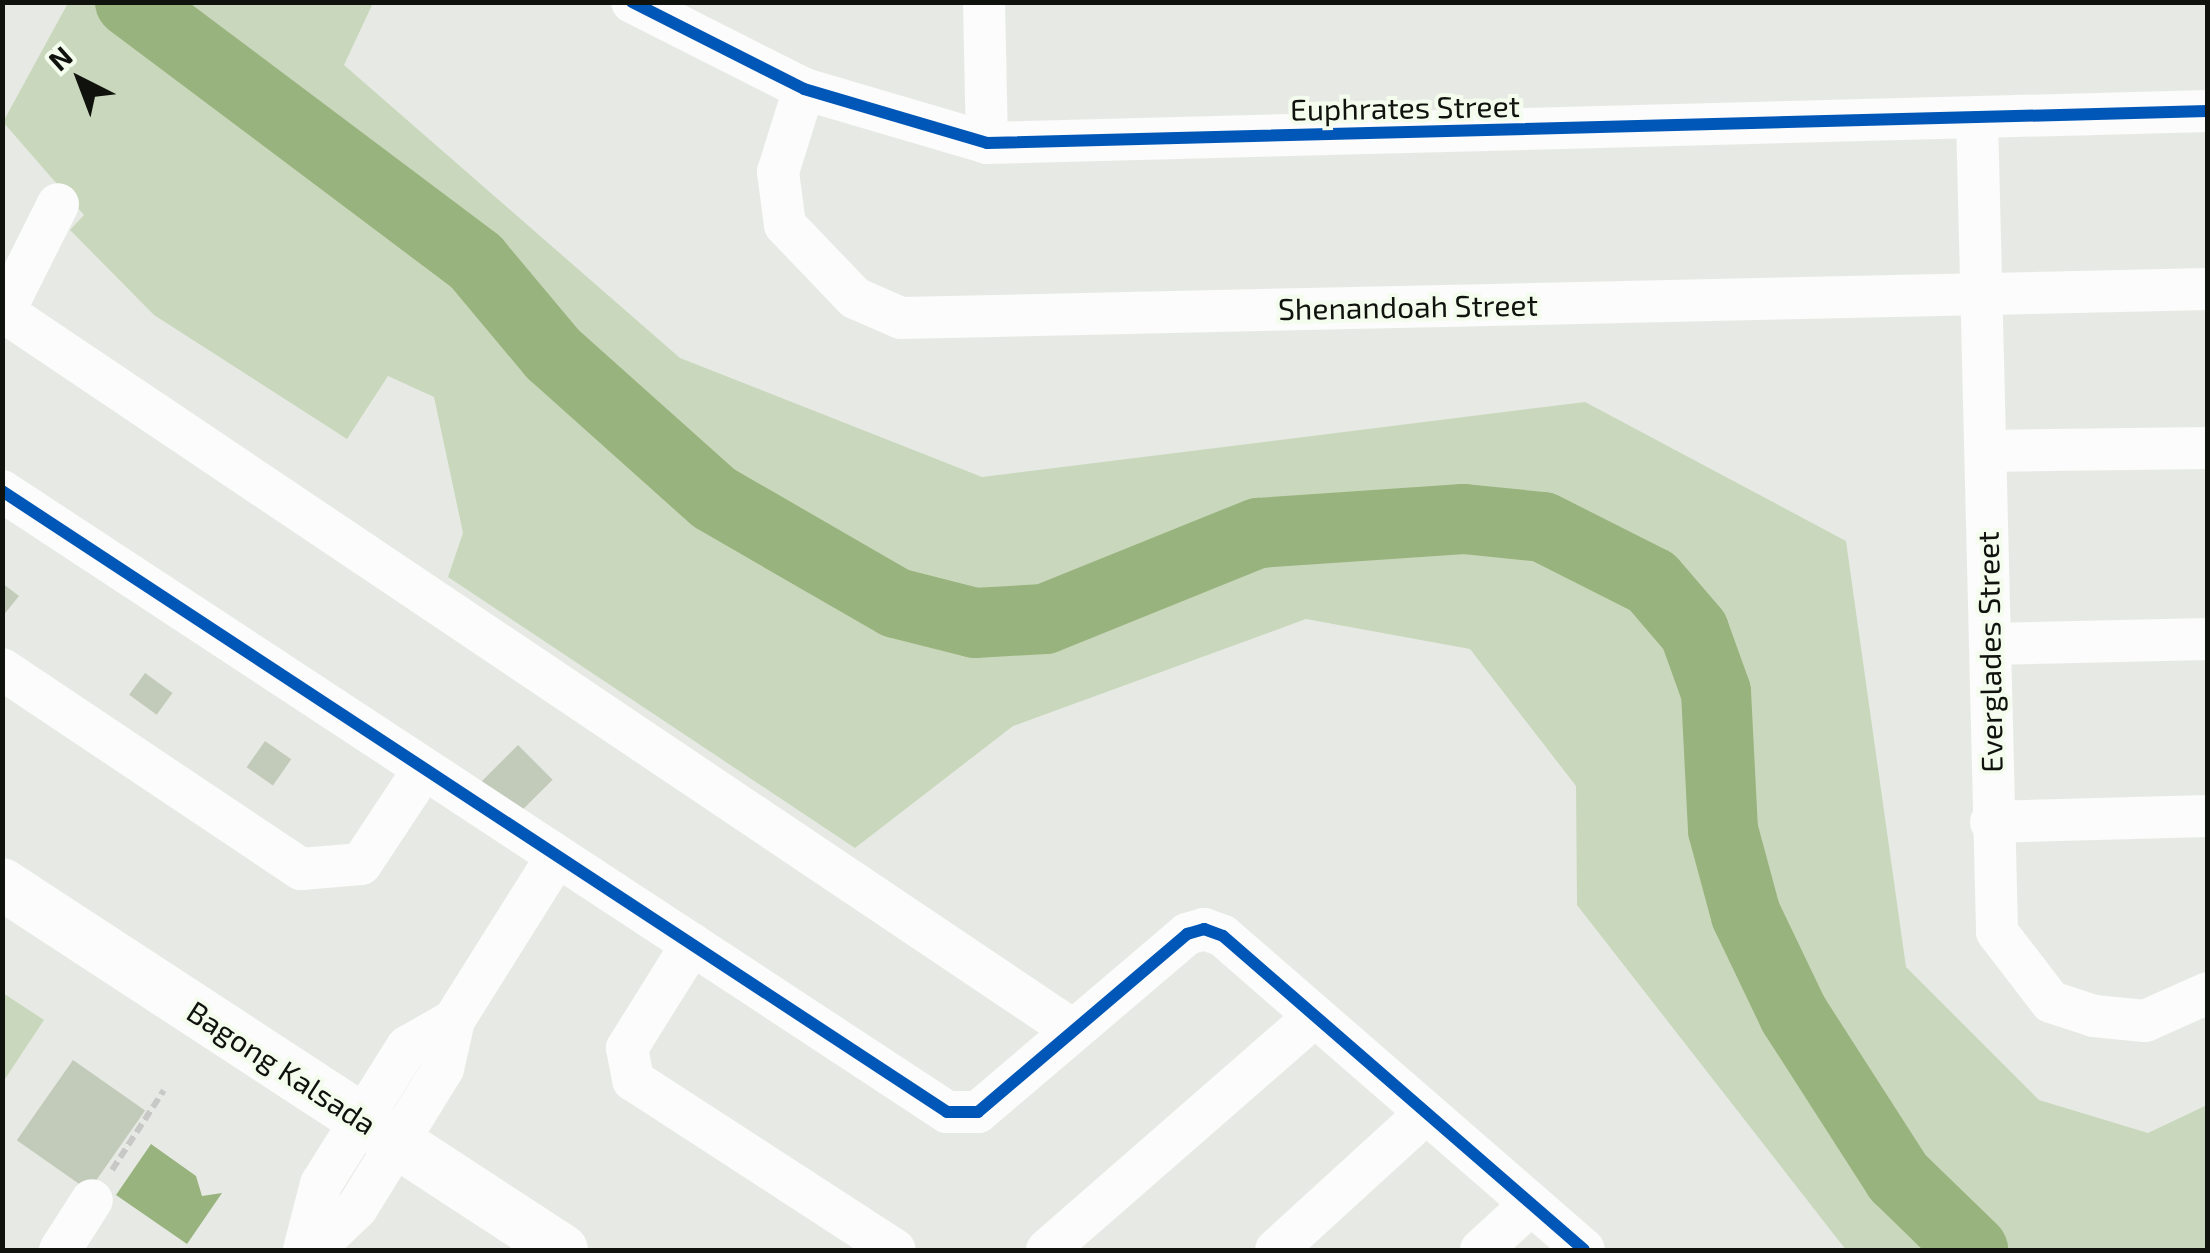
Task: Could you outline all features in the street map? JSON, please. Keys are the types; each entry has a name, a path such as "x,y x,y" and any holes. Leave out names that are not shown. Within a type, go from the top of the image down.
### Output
{"street":[{"name":"Euphrates Street","path":"632,2 804,89 987,143 2208,111"},
{"path":"984,2 987,143"},
{"name":"Shenandoah Street","path":"804,89 778,172 785,225 856,298 901,318 2208,289"},
{"name":"Everglades Street","path":"1977,117 1984,294 1991,822 1998,932 2051,1002 2145,1021 2208,993"},
{"path":"58,204 4,314 1070,1030"},
{"path":"1987,451 2208,448"},
{"path":"2,492 555,859 963,1116 1204,929 1315,1016 1584,1250"},
{"path":"1990,644 2208,639"},
{"path":"2,669 301,869 360,864 422,772"},
{"path":"1991,822 2208,816"},
{"path":"304,1250 321,1184 444,1069 454,1020 555,859"},
{"name":"Bagong Kalsada","path":"2,884 562,1250"},
{"path":"692,944 627,1048 633,1080 895,1250"},
{"path":"1047,1250 1315,1016"},
{"path":"1276,1250 1426,1112"},
{"path":"312,1250 357,1208 380,1131"},
{"path":"60,1250 92,1200"},
{"path":"1481,1250 1531,1204"}],"path":[{"path":"92,1200 164,1090"}],"shaded area":[{"path":"68,3 373,3 344,65 680,358 982,477 1585,402 1846,541 1906,967 2039,1100 2148,1133 2207,1105 2207,1250 1846,1250 1577,905 1576,786 1470,649 1306,619 1013,726 855,848 448,577 463,533 434,397 388,376 347,439 154,315 70,230 84,215 3,122"},
{"path":"3,993 44,1020 3,1082"},
{"path":"151,1144 196,1176 202,1196 222,1193 187,1244 116,1195"}],"building":[{"path":"2,583 19,596 2,617"},
{"path":"145,673 173,693 157,715 129,695"},
{"path":"265,741 291,759 273,786 247,767"},
{"path":"518,745 553,780 514,818 480,783"},
{"path":"73,1060 145,1110 89,1191 17,1140"}],"waterway":[{"path":"130,2 476,262 553,354 714,498 896,603 975,623 1045,619 1258,533 1464,519 1543,527 1652,582 1694,631 1716,692 1723,830 1746,915 1794,1015 1898,1177 1973,1250"}],"cycle path":[{"path":"632,2 804,89 987,143 2208,111"},
{"path":"2,491 947,1112 978,1112 1187,934 1204,929 1223,936 1584,1250"}]}
